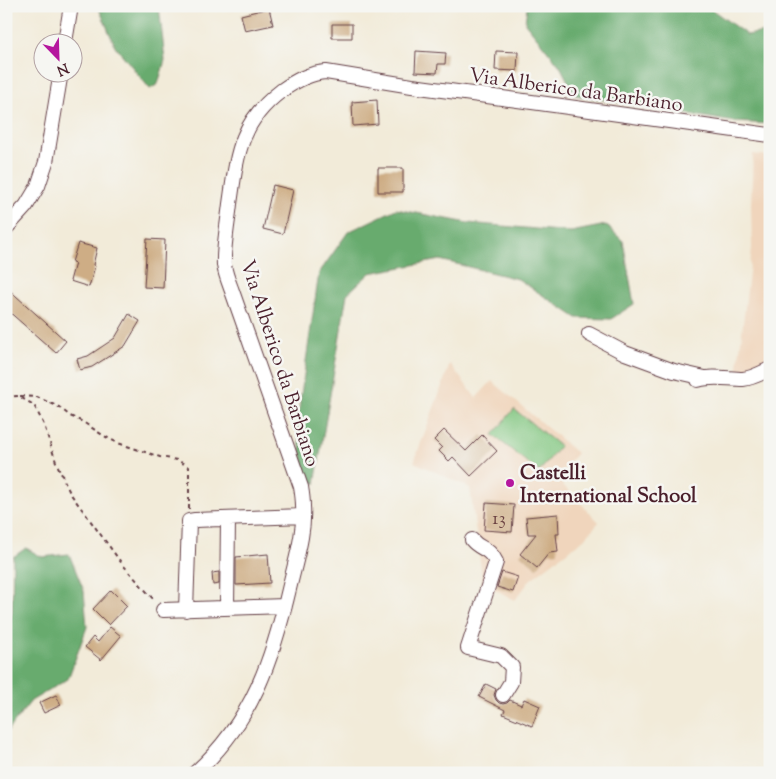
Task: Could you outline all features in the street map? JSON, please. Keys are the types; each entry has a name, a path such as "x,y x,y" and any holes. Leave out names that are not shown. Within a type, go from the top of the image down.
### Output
{"street":[{"path":"67,32 71,6"},
{"name":"Via Alberico da Barbiano","path":"195,773 228,738 252,700 264,675 286,606 302,537 304,507 301,487 224,265 236,163 242,142 251,122 266,103 285,88 307,76 317,72 326,72 412,86 770,135"},
{"path":"6,228 26,206 38,186 46,162 59,82"},
{"path":"589,334 625,353 699,379 743,379 770,370"},
{"path":"186,610 189,521 303,516"},
{"path":"227,608 228,519"},
{"path":"472,540 486,549 496,562 468,648 501,656 512,666 511,682 503,695"},
{"path":"163,610 286,606"}],"path":[{"path":"18,396 34,405 44,425 56,462 70,493 123,565 163,610"},
{"path":"6,397 37,397 59,408 118,444 160,457 177,460 189,467 189,521"}],"shaded area":[{"path":"770,149 770,364 737,375 752,248 753,154 769,156"},
{"name":"Castelli International School","path":"450,364 476,398 492,381 577,453 556,478 599,522 584,539 531,579 515,600 483,583 470,488 414,462"}],"green space":[{"path":"98,6 159,6 165,60 158,84 150,89 115,46"},
{"path":"527,6 707,6 747,35 770,31 770,124 735,122 575,95 560,66 525,23"},
{"path":"396,209 468,223 571,232 606,225 623,241 634,304 611,319 577,318 518,279 440,260 370,273 347,294 315,484 304,474 297,422 319,273 348,232"},
{"path":"514,409 560,446 539,472 493,435"},
{"path":"26,548 42,557 69,554 84,591 87,627 68,679 31,701 6,733 6,637 12,612 13,557"}],"building":[{"path":"269,8 273,25 245,31 241,15"},
{"path":"332,24 352,24 352,38 332,38"},
{"path":"416,51 446,53 445,64 438,64 437,73 415,72"},
{"path":"496,51 518,52 517,71 495,70"},
{"path":"377,100 378,124 353,126 352,102"},
{"path":"378,168 403,168 403,192 378,192"},
{"path":"273,185 293,190 283,234 263,229"},
{"path":"147,239 165,240 163,288 144,287"},
{"path":"78,243 97,248 93,265 95,266 89,287 70,281 75,263 72,262"},
{"path":"6,287 66,341 56,353 6,309"},
{"path":"129,314 140,321 125,346 92,367 80,370 77,359 88,356 115,338"},
{"path":"444,430 466,451 482,435 497,451 471,476 453,457 449,461 439,451 442,448 434,440"},
{"name":"Castelli International School","path":"486,503 514,505 512,532 484,530"},
{"path":"558,514 559,534 556,534 558,552 549,553 537,568 520,554 536,534 528,534 526,517"},
{"path":"268,554 270,583 236,585 236,557"},
{"path":"219,572 219,584 213,585 212,573"},
{"path":"502,572 518,577 513,592 497,587"},
{"path":"111,590 127,606 109,625 93,609"},
{"path":"110,627 121,636 101,660 85,647 93,637 98,642"},
{"path":"486,684 496,689 494,695 499,703 507,703 510,700 521,705 524,699 540,706 532,726 503,714 505,710 479,697"},
{"path":"56,695 61,705 44,713 39,703"}],"place":[{"name":"Castelli International School","path":"510,483"}]}
